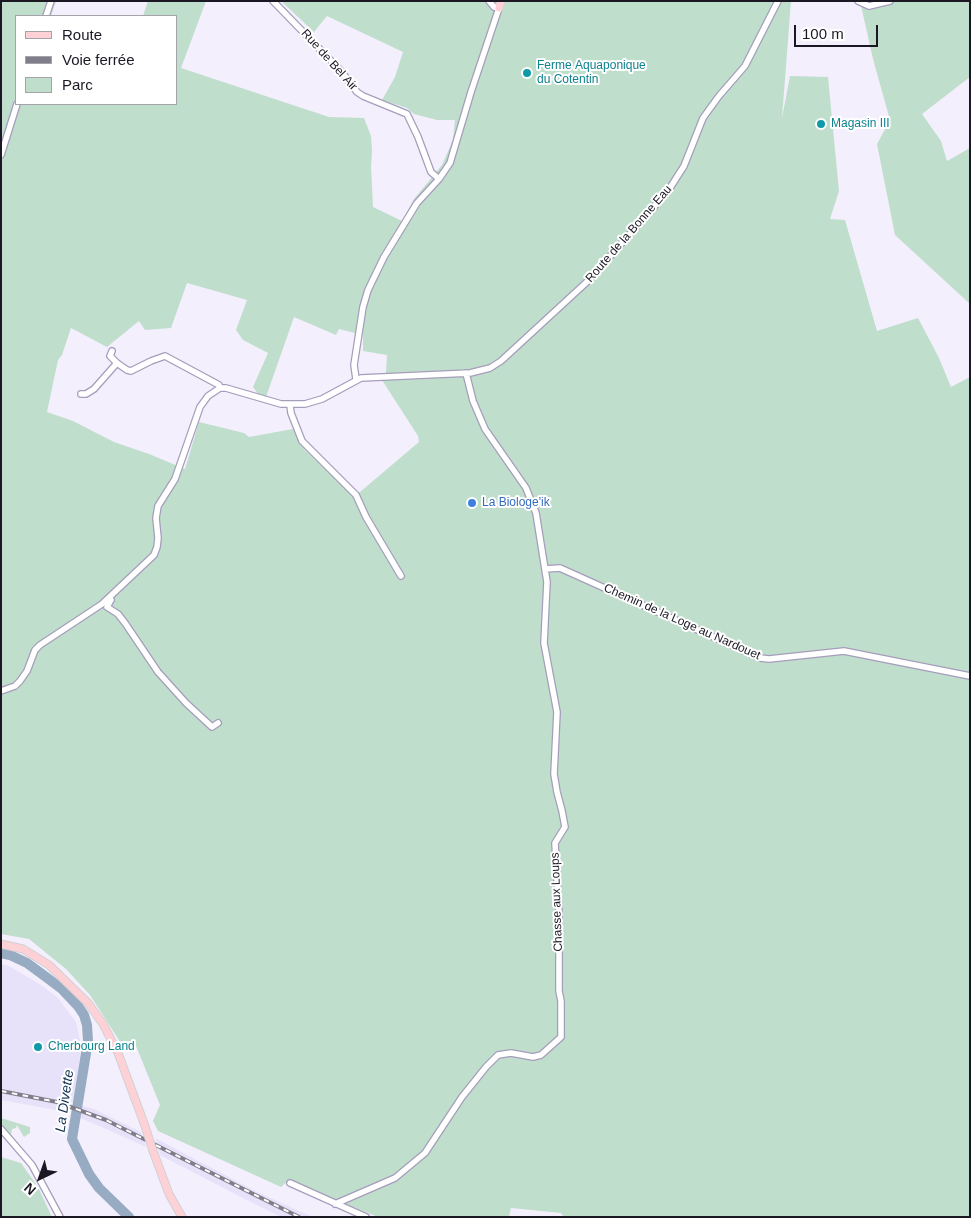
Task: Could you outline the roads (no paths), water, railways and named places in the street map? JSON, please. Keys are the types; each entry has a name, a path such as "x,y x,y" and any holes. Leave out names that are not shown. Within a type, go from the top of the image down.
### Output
{"main road":[{"path":"1,944 23,949 49,965 88,1003 103,1024 118,1053 169,1194 182,1217"}],"street":[{"path":"46,15 51,1"},
{"name":"Rue de Bel Air","path":"273,1 341,71 357,92 407,114 418,137 430,172 439,179"},
{"path":"490,1 494,7 500,5"},
{"name":"Route de la Bonne Eau","path":"356,379 466,373 490,368 509,355 589,280 659,202 684,166 703,118 745,66 778,1"},
{"path":"858,1 870,6 890,1"},
{"path":"1,691 15,686 20,681 27,671 34,650 102,604 156,551 158,506 175,479 200,407 208,396 220,388 226,388 290,405 305,404 322,399 356,379 354,368 361,316 372,280 417,203 447,169 500,5"},
{"path":"1,155 17,105"},
{"path":"112,351 110,356 127,370 131,371 152,360 166,356 219,385 220,388"},
{"path":"82,394 86,394 94,389 117,362"},
{"name":"Chasse aux Loups","path":"335,1204 395,1178 425,1153 462,1097 498,1055 510,1053 533,1057 541,1055 561,1037 555,843 563,832 565,820 555,784 558,712 544,643 547,582 545,568 536,513 526,488 485,428 473,401 466,373"},
{"path":"290,405 291,413 302,441 356,495 366,517 401,576"},
{"name":"Chemin de la Loge au Nardouet","path":"545,568 560,568 760,658 769,659 844,651 970,676"},
{"path":"116,592 107,608 118,614 158,672 186,703 212,727 218,723"},
{"path":"1,1129 32,1165 60,1217"},
{"path":"290,1182 366,1217"}],"waterway":[{"name":"La Divette","path":"1,953 27,963 46,977 62,989 84,1015 88,1041 72,1139 89,1174 99,1188 129,1217"}],"railway":[{"path":"1,1091 57,1102 106,1120 299,1217"}],"place":[{"name":"Ferme Aquaponique du Cotentin","path":"527,73"},
{"name":"Magasin III","path":"821,124"},
{"name":"La Biologe'ik","path":"472,503"},
{"name":"Cherbourg Land","path":"38,1047"}]}
